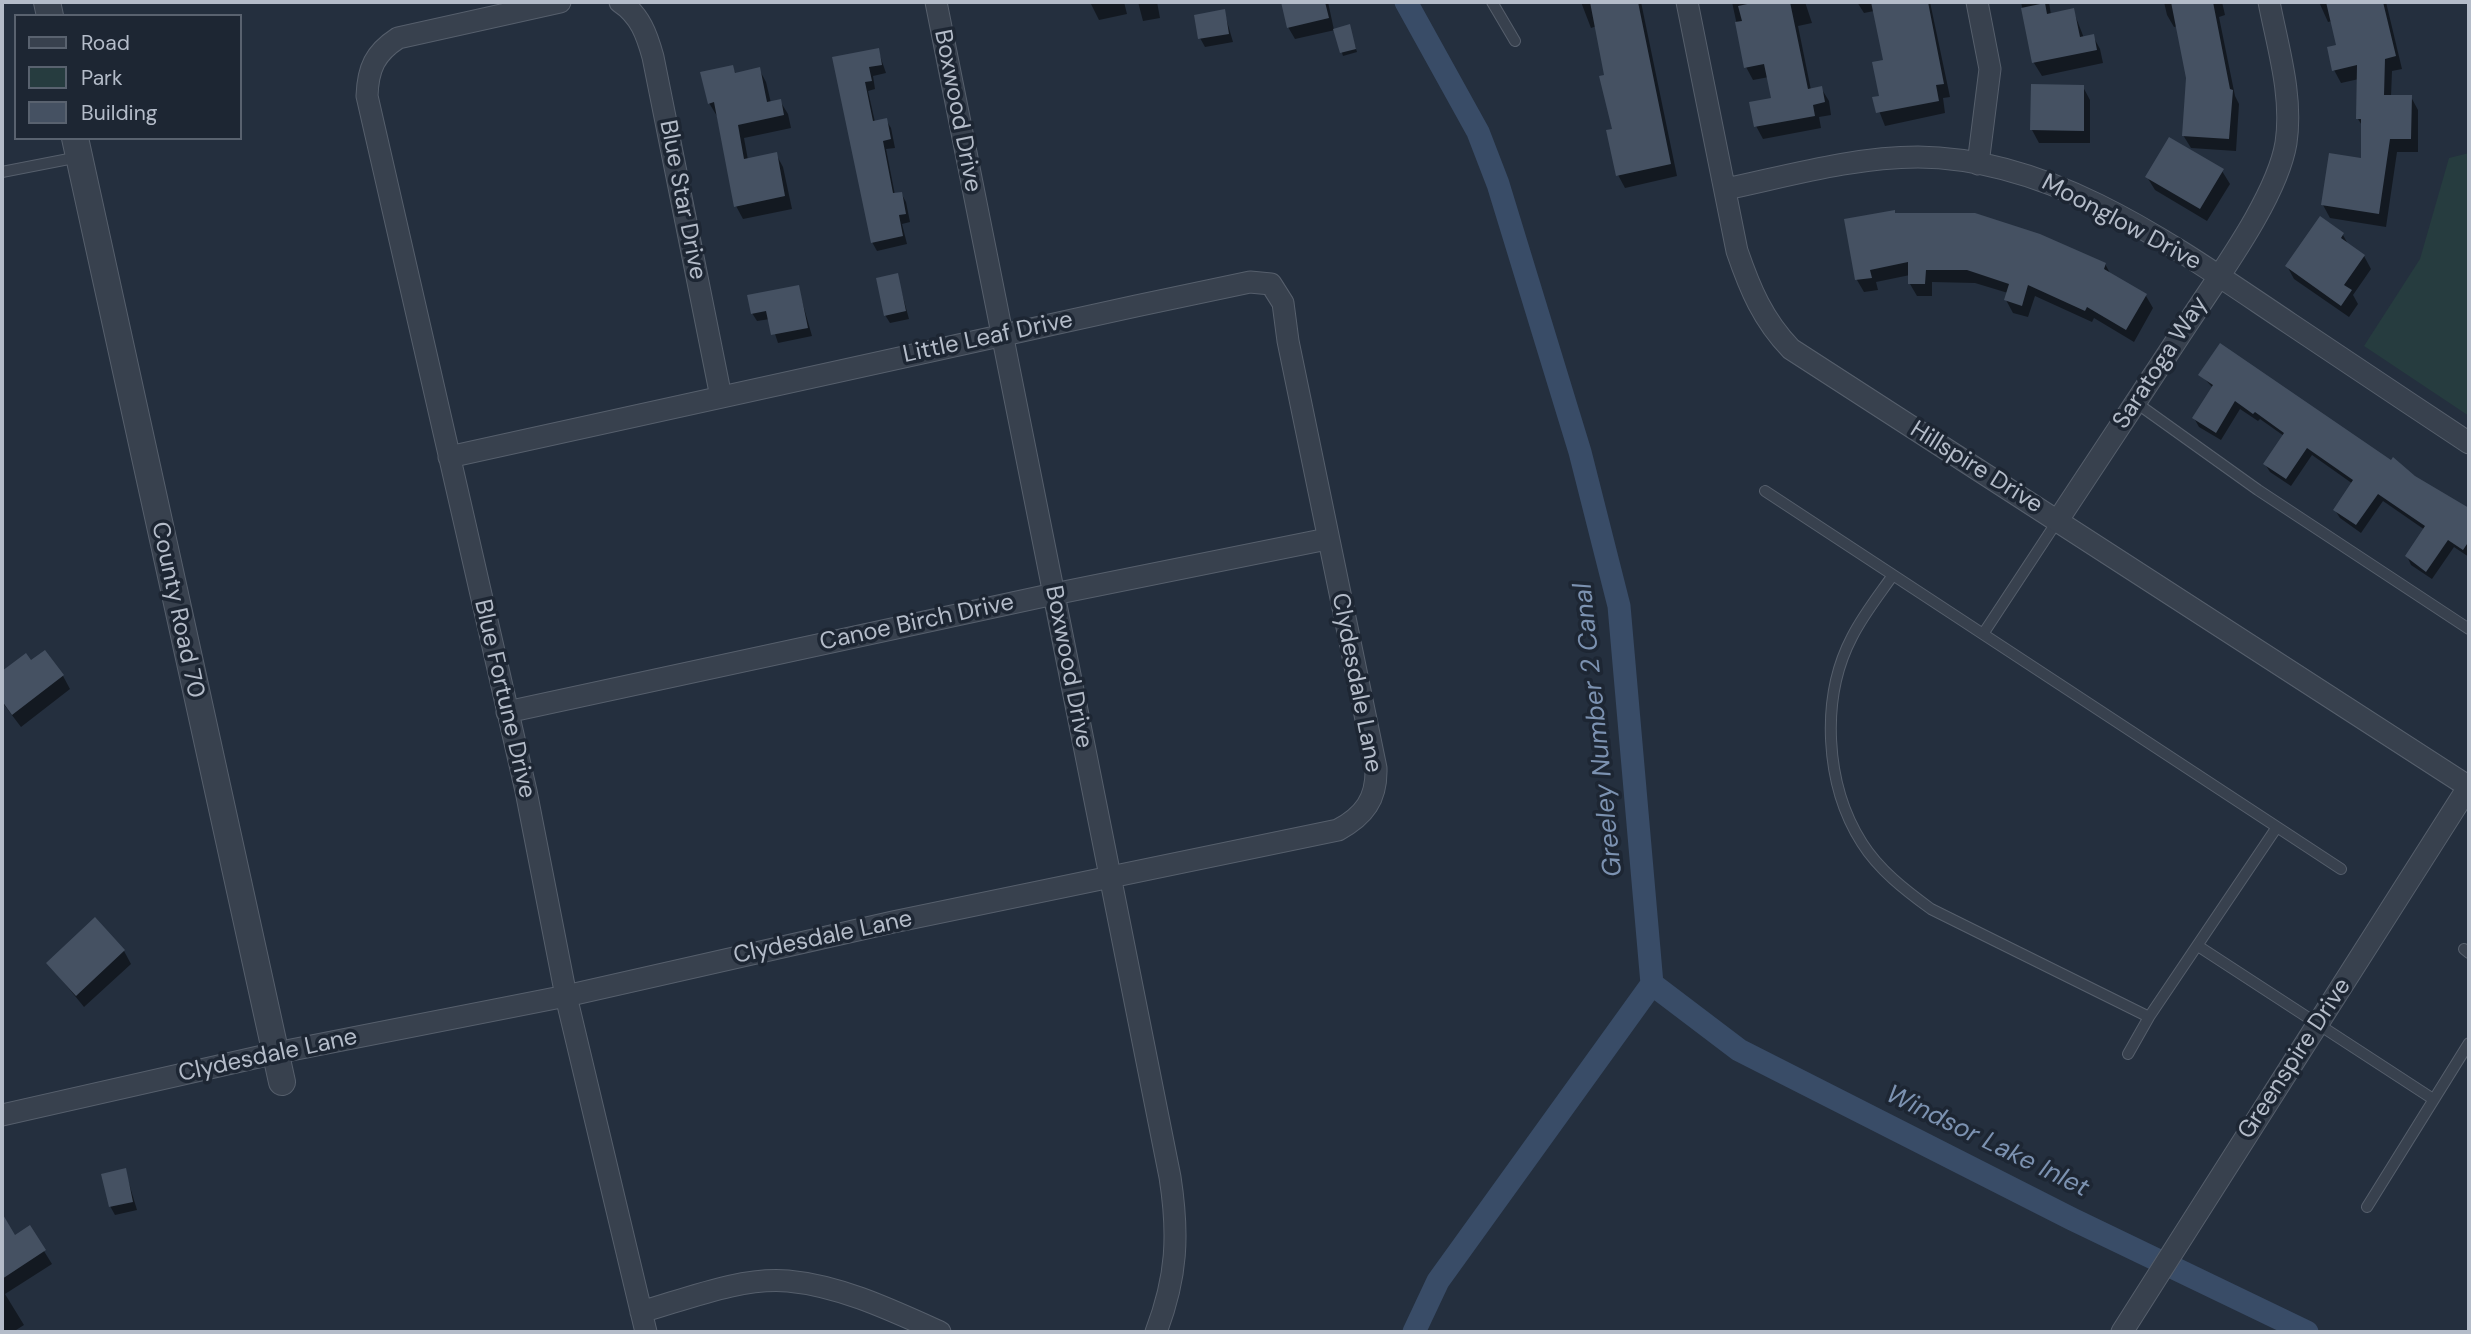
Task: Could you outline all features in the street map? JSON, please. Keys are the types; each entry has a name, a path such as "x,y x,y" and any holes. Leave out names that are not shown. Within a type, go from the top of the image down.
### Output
{"street":[{"name":"Blue Fortune Drive","path":"560,2 398,38 381,49 371,65 367,96 526,791 566,996 643,1322"},
{"name":"Boxwood Drive","path":"936,2 1176,1216 1176,1256 1172,1280 1156,1332"},
{"name":"Hillspire Drive","path":"1687,2 1737,251 1751,290 1769,327 1791,349 2469,786"},
{"path":"1977,2 1990,69 1978,164"},
{"name":"Saratoga Way","path":"2058,520 2219,276 2264,200 2286,144 2284,77 2269,2"},
{"name":"Blue Star Drive","path":"625,5 645,30 653,57 722,397"},
{"name":"County Road 70","path":"77,147 282,1082"},
{"name":"Moonglow Drive","path":"1726,189 1868,160 1918,157 1978,164 2028,174 2074,192 2219,276 2469,443"},
{"name":"Little Leaf Drive","path":"449,457 1250,282 1271,284 1283,303 1327,540"},
{"name":"Clydesdale Lane","path":"2,1115 276,1053 566,996 893,922 1110,880 1338,831 1359,819 1371,802 1377,784 1376,768 1327,540"},
{"name":"Canoe Birch Drive","path":"507,712 1054,594 1327,540"},
{"name":"Greenspire Drive","path":"2122,1332 2469,786"},
{"path":"643,1322 712,1292 752,1283 786,1281 854,1296 940,1332"}],"lane":[{"path":"1492,2 1515,41"},
{"path":"2,172 77,147"},
{"path":"2135,402 2258,490 2469,629"},
{"path":"1765,491 2341,869"},
{"path":"1983,634 2058,520"},
{"path":"1893,575 1850,639 1834,699 1831,750 1836,779 1846,813 1862,843 1903,888 1931,909 2149,1017"},
{"path":"2128,1054 2149,1017 2277,827"},
{"path":"2199,946 2433,1099"},
{"path":"2367,1208 2469,1043"}],"green space":[{"path":"2469,153 2469,416 2364,346 2420,259 2449,158"}],"building":[{"path":"1281,2 1325,2 1329,18 1287,28"},
{"path":"1590,2 1638,2 1671,164 1616,176 1606,130 1612,129 1599,76 1604,75"},
{"path":"1757,2 1790,2 1808,89 1822,86 1825,102 1813,105 1815,116 1754,127 1749,102 1771,98 1764,64 1744,68 1735,22 1742,21 1738,6"},
{"path":"1871,2 1928,2 1944,84 1936,85 1939,101 1876,113 1872,97 1879,96 1872,62 1883,60"},
{"path":"2171,2 2213,2 2230,89 2233,90 2229,139 2182,136 2186,78"},
{"path":"2326,2 2383,2 2396,56 2385,59 2384,95 2412,95 2411,139 2390,139 2379,214 2321,205 2329,153 2361,158 2361,119 2356,119 2357,65 2332,71 2327,47 2336,45"},
{"path":"2045,3 2047,14 2074,8 2080,37 2094,34 2097,50 2032,63 2021,8"},
{"path":"1225,9 1229,34 1198,39 1194,15"},
{"path":"1350,24 1356,49 1340,53 1333,29"},
{"path":"879,48 882,65 869,67 872,81 865,82 873,121 887,118 891,139 883,141 893,193 902,192 906,214 899,215 903,236 871,243 832,57"},
{"path":"733,65 735,73 760,67 767,102 781,99 784,115 738,125 744,159 777,152 785,196 734,207 714,102 708,104 700,72"},
{"path":"2031,84 2084,85 2084,131 2030,130"},
{"path":"2169,137 2224,169 2200,209 2145,177"},
{"path":"1895,210 1895,213 1975,213 2040,234 2106,263 2104,269 2147,294 2126,330 2087,307 2085,311 2028,285 2022,306 2004,300 2009,284 1967,270 1926,270 1925,284 1908,284 1908,262 1870,270 1872,278 1855,280 1844,219"},
{"path":"2320,216 2344,233 2341,238 2365,255 2344,285 2352,290 2341,306 2285,266"},
{"path":"898,273 906,311 884,316 876,278"},
{"path":"799,285 808,328 771,335 766,311 751,314 747,295"},
{"path":"2220,343 2391,460 2393,457 2415,476 2469,508 2469,541 2463,550 2448,540 2426,572 2405,556 2425,526 2378,494 2356,525 2333,510 2353,480 2307,448 2286,479 2263,464 2284,433 2255,412 2253,414 2235,401 2216,433 2192,418 2213,385 2198,375"},
{"path":"45,650 64,675 12,715 2,701 2,671 26,653 31,660"},
{"path":"95,917 125,950 76,996 46,963"},
{"path":"126,1168 133,1202 109,1207 101,1174"},
{"path":"2,1213 15,1235 30,1225 46,1250 2,1279"}],"waterway":[{"name":"Greeley Number 2 Canal","path":"1406,2 1478,132 1498,184 1580,452 1619,606 1652,984 1438,1281 1414,1332"},
{"name":"Windsor Lake Inlet","path":"1652,984 1739,1050 2072,1219 2307,1332"}]}
